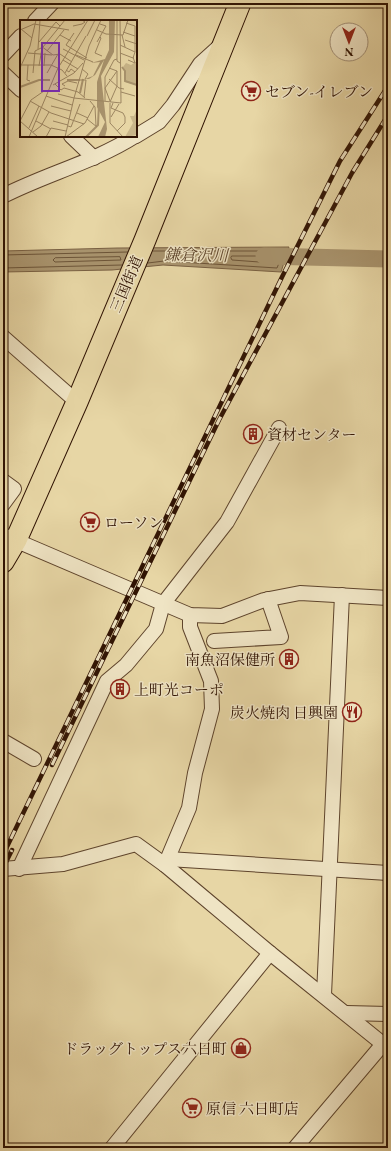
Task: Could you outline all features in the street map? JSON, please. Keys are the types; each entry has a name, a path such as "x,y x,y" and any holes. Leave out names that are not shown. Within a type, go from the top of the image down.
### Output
{"highway":[{"name":"三国街道","path":"3,562 10,537 77,402 124,286 145,240 240,3"}],"street":[{"path":"36,20 52,3"},
{"path":"3,55 20,37"},
{"path":"137,135 159,122 173,105 200,64 224,42"},
{"path":"3,73 20,89"},
{"path":"72,137 94,158"},
{"path":"3,196 26,184 94,158 134,137"},
{"path":"3,337 77,402"},
{"path":"19,869 107,681 126,665 156,630 163,604 227,522 280,428"},
{"path":"3,480 14,489 3,504"},
{"path":"10,537 190,615 222,616 268,599 300,593 388,598"},
{"path":"324,996 342,595"},
{"path":"214,641 281,637 268,599"},
{"path":"166,862 189,808 194,774 212,709 211,680 190,627 190,615"},
{"path":"3,740 34,759"},
{"path":"3,870 63,864 136,844 166,862 270,953 386,1044 296,1148"},
{"path":"166,862 388,873"},
{"path":"112,1148 270,953"},
{"path":"346,1013 388,1014"}],"water":[{"path":"289,247 281,272 163,265 112,270 3,272 3,251 117,248"}],"waterway":[{"name":"鎌倉沢川","path":"264,256 388,259"}],"railway":[{"path":"3,855 282,277 340,161 388,86"},
{"path":"52,765 219,420 352,173 388,115"},
{"path":"3,868 12,850"}],"place":[{"name":"セブン-イレブン","path":"251,91"},
{"name":"資材センター","path":"253,434"},
{"name":"ローソン","path":"90,522"},
{"name":"南魚沼保健所","path":"289,659"},
{"name":"上町光コーポ","path":"120,689"},
{"name":"炭火焼肉 日興園","path":"352,712"},
{"name":"ドラッグトップス六日町","path":"241,1048"},
{"name":"原信 六日町店","path":"192,1108"}]}
